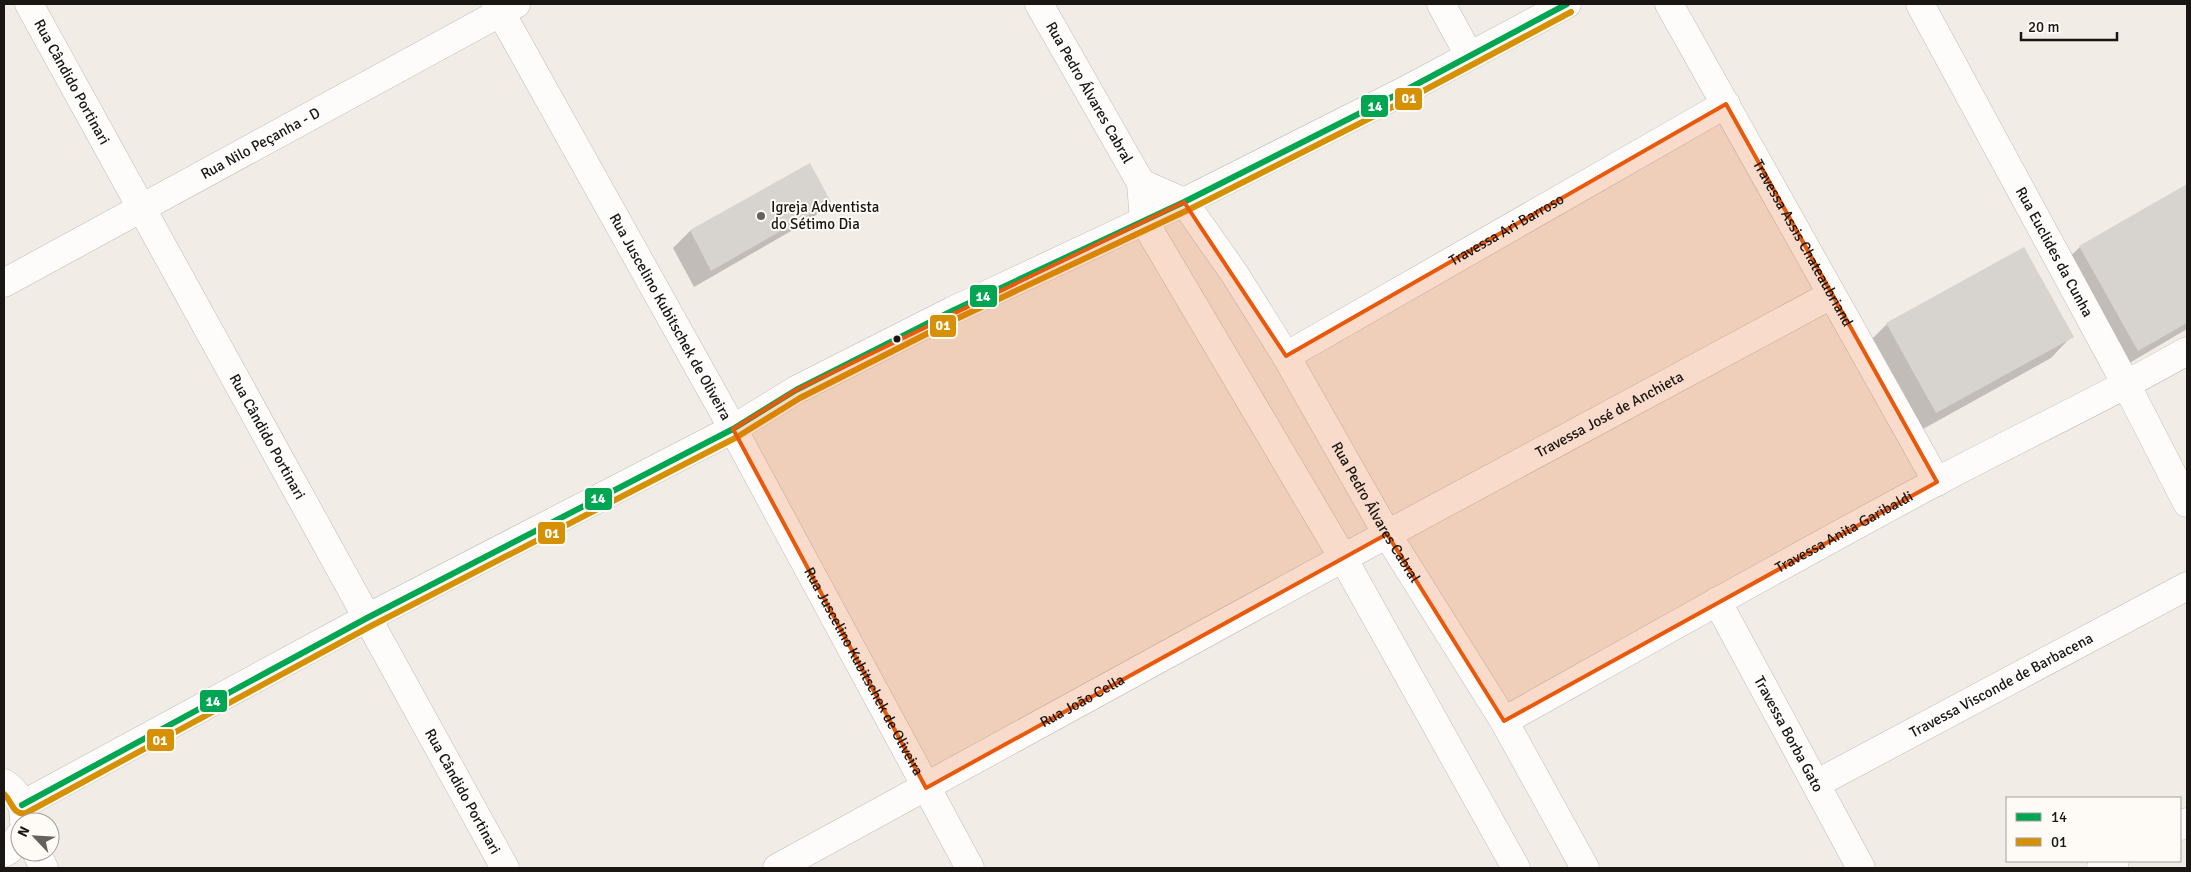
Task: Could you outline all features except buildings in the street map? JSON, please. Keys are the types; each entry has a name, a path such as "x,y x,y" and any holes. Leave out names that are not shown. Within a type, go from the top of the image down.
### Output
{"street":[{"name":"Rua Cândido Portinari","path":"29,4 505,868"},
{"name":"Rua Pedro Álvares Cabral","path":"1040,4 1141,182 1144,221 1343,558 1516,868"},
{"path":"1441,4 1469,55"},
{"path":"12,795 367,618 733,429 822,376 952,311 1184,202 1404,91 1567,4"},
{"name":"Travessa Assis Chateaubriand","path":"1669,4 1937,482"},
{"name":"Rua Euclides da Cunha","path":"1920,4 2127,386 2187,502"},
{"name":"Rua Nilo Peçanha - D","path":"4,283 505,7"},
{"name":"Rua Juscelino Kubitschek de Oliveira","path":"505,7 970,868"},
{"name":"Travessa Ari Barroso","path":"1286,356 1726,104"},
{"path":"1141,182 1184,202"},
{"name":"Rua Pedro Álvares Cabral","path":"1184,202 1234,274 1286,356 1387,534 1504,721 1585,868"},
{"name":"Travessa José de Anchieta","path":"1387,534 1831,295"},
{"name":"Travessa Anita Garibaldi","path":"1504,721 1717,601 1937,482 2127,386 2187,351"},
{"name":"Rua João Cella","path":"776,868 926,788 1387,534"},
{"name":"Travessa Visconde de Barbacena","path":"1816,784 2187,586"},
{"name":"Travessa Borba Gato","path":"1717,601 1861,868"}],"highlighted area":[{"path":"1726,104 1937,482 1504,721 1387,534 926,788 733,429 796,390 1184,202 1286,356"}],"transit line":[{"name":"14","path":"22,805 367,618 733,429 796,390 952,311 1184,202 1404,91 1567,4"},
{"name":"01","path":"4,794 15,810 26,813 371,626 737,437 800,398 956,319 1188,210 1408,99 1571,12"}],"place":[{"name":"Igreja Adventista do Sétimo Dia","path":"761,216"}]}
